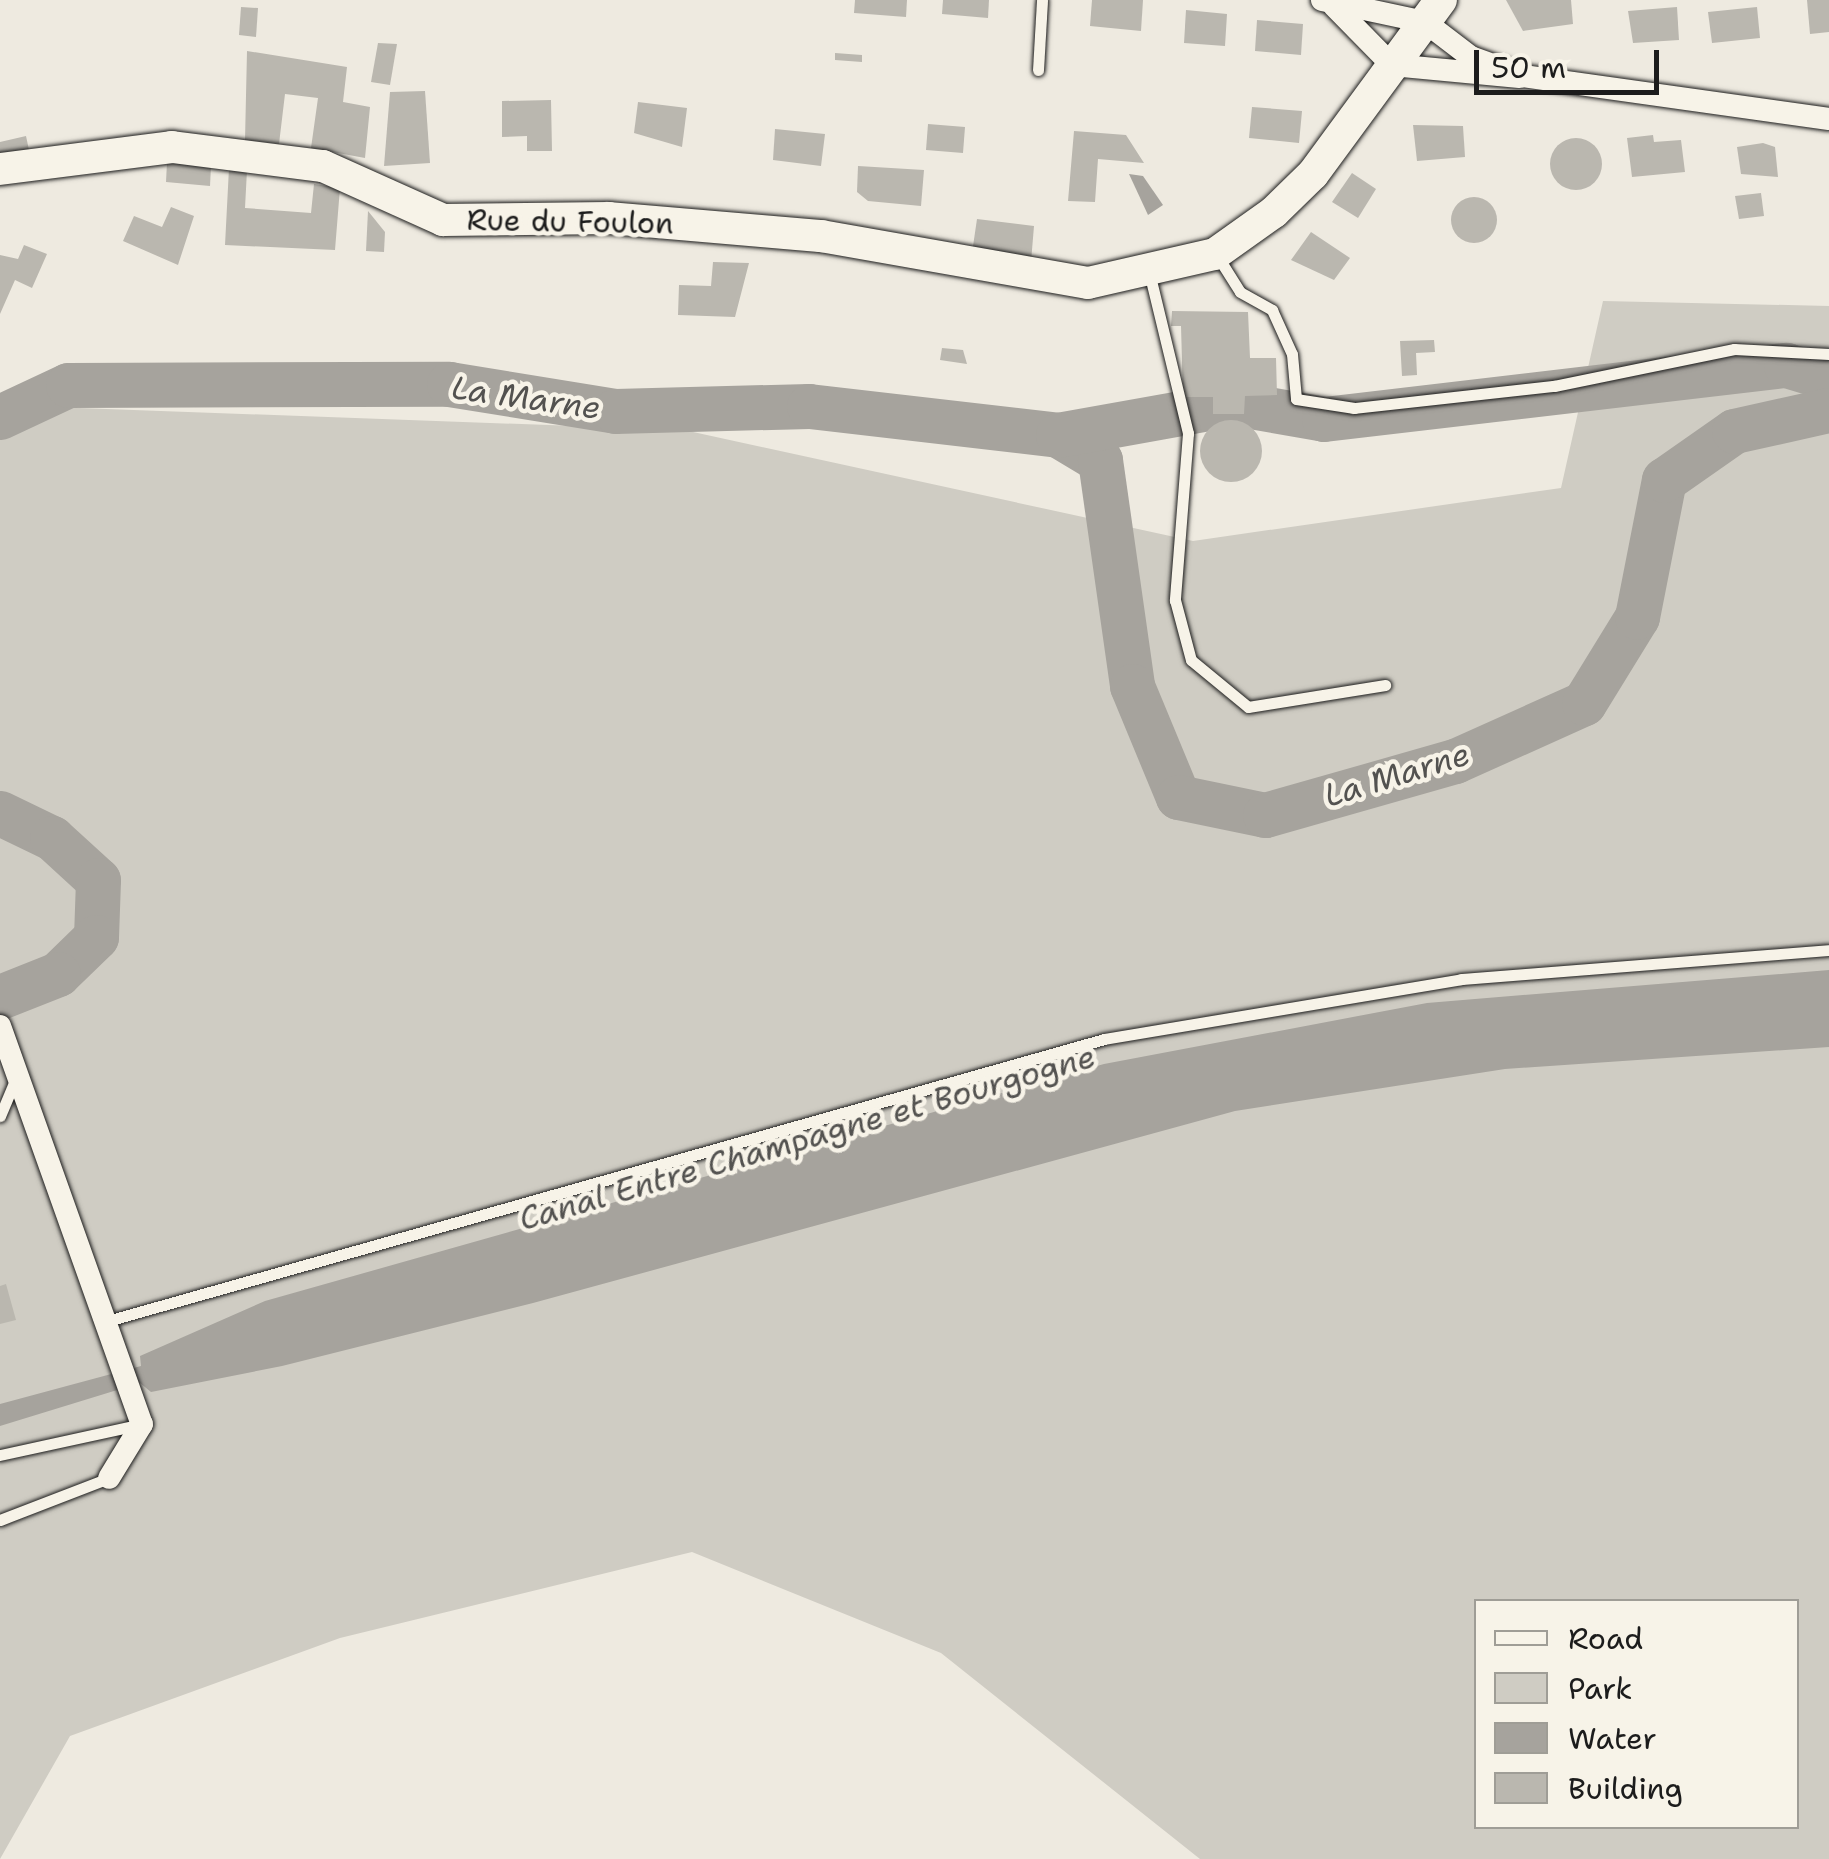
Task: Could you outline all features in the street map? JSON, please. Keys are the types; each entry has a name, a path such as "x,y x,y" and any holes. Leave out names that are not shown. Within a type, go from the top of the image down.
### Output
{"street":[{"path":"1327,2 1433,11 1471,57 1523,76 1827,117"},
{"path":"1327,2 1392,65 1500,82 1523,76"},
{"path":"1216,254 1313,174 1433,11"},
{"name":"Rue du Foulon","path":"0,169 172,147 323,166 444,220 648,221 821,236 1017,276 1088,284 1150,276 1216,254"},
{"path":"4,1035 142,1424 110,1478"}],"lane":[{"path":"1038,70 1042,0"},
{"path":"1216,254 1240,292 1272,310 1292,354 1296,399 1354,408 1554,386 1734,349 1829,354"},
{"path":"1150,276 1188,433 1175,600 1190,660 1248,707 1385,685"},
{"path":"107,1321 1104,1039 1442,981 1829,950"},
{"path":"0,1116 18,1072"},
{"path":"0,1455 142,1424"},
{"path":"0,1520 110,1478"}],"green space":[{"path":"1603,301 1829,306 1829,1859 1200,1859 941,1653 692,1552 340,1638 70,1736 0,1859 0,429 52,407 684,430 1193,541 1561,488"}],"water":[{"path":"1129,174 1143,176 1163,205 1148,215"},
{"path":"1829,970 1829,1047 1505,1069 1235,1111 533,1303 282,1366 151,1392 140,1383 0,1426 0,1404 141,1366 140,1356 265,1301 1104,1064 1427,1003"}],"building":[{"path":"855,0 907,0 906,17 854,13"},
{"path":"943,0 989,0 988,18 942,14"},
{"path":"1092,0 1143,0 1141,31 1090,26"},
{"path":"1506,0 1571,0 1573,24 1523,31"},
{"path":"1807,0 1829,0 1829,32 1810,34"},
{"path":"241,7 258,8 256,37 239,35"},
{"path":"1677,7 1679,40 1633,43 1628,11"},
{"path":"1757,7 1760,38 1712,43 1708,12"},
{"path":"1186,10 1227,14 1225,46 1184,43"},
{"path":"1257,20 1303,24 1301,55 1255,51"},
{"path":"378,43 397,44 390,85 371,82"},
{"path":"247,51 347,67 343,102 370,107 365,158 311,148 318,98 285,94 279,144 245,140"},
{"path":"835,53 862,55 862,62 835,60"},
{"path":"425,91 430,163 384,166 390,92"},
{"path":"551,100 552,151 527,151 527,136 502,137 502,101"},
{"path":"638,102 687,108 682,147 634,133"},
{"path":"1252,107 1302,111 1299,143 1249,138"},
{"path":"928,124 965,127 963,153 926,150"},
{"path":"1413,125 1463,126 1465,157 1417,161"},
{"path":"775,129 825,134 821,166 773,160"},
{"path":"1074,131 1126,135 1144,163 1098,159 1095,202 1068,201"},
{"path":"1653,135 1654,142 1681,140 1685,172 1632,177 1627,138"},
{"path":"26,136 29,150 0,157 0,142"},
{"path":"1576,138 1594,146 1602,164 1594,182 1576,190 1558,182 1550,164 1558,146"},
{"path":"1763,143 1775,147 1778,177 1741,174 1737,147"},
{"path":"167,162 211,166 210,186 166,182"},
{"path":"858,166 924,170 921,206 868,201 857,192"},
{"path":"229,168 247,170 245,208 311,213 314,184 340,188 335,250 225,245"},
{"path":"1352,173 1376,189 1358,218 1332,202"},
{"path":"1761,193 1764,216 1739,219 1735,196"},
{"path":"1474,197 1490,204 1497,220 1490,236 1474,243 1458,236 1451,220 1458,204"},
{"path":"171,207 194,216 178,265 123,241 134,216 162,227"},
{"path":"368,211 385,232 384,252 366,251"},
{"path":"977,219 1034,226 1031,262 972,253"},
{"path":"1311,232 1350,258 1334,280 1291,260"},
{"path":"24,245 47,254 32,288 15,280 0,314 0,255 18,259"},
{"path":"713,262 749,263 735,317 678,315 679,285 711,286"},
{"path":"1172,311 1248,312 1250,358 1276,358 1277,395 1245,396 1244,414 1213,414 1213,397 1183,397 1181,326 1171,326"},
{"path":"1434,340 1435,352 1416,353 1417,375 1402,376 1400,341"},
{"path":"942,348 963,350 967,364 940,360"},
{"path":"1231,420 1253,429 1262,451 1253,473 1231,482 1209,473 1200,451 1209,429"},
{"path":"6,1284 16,1320 0,1324 0,1286"}],"waterway":[{"name":"La Marne","path":"1245,405 1324,419 1786,365 1829,378"},
{"name":"La Marne","path":"0,417 68,385 449,384 615,411 809,406 1058,435 1100,460 1132,686 1178,797 1265,815 1455,761 1584,703 1637,617 1664,480 1734,431 1829,410"},
{"name":"La Marne","path":"1058,435 1213,407"},
{"name":"La Marne","path":"0,813 52,838 98,880 96,937 58,974 0,997"}],"water label":[{"name":"Canal Entre Champagne et Bourgogne","path":"807,1138"}]}
